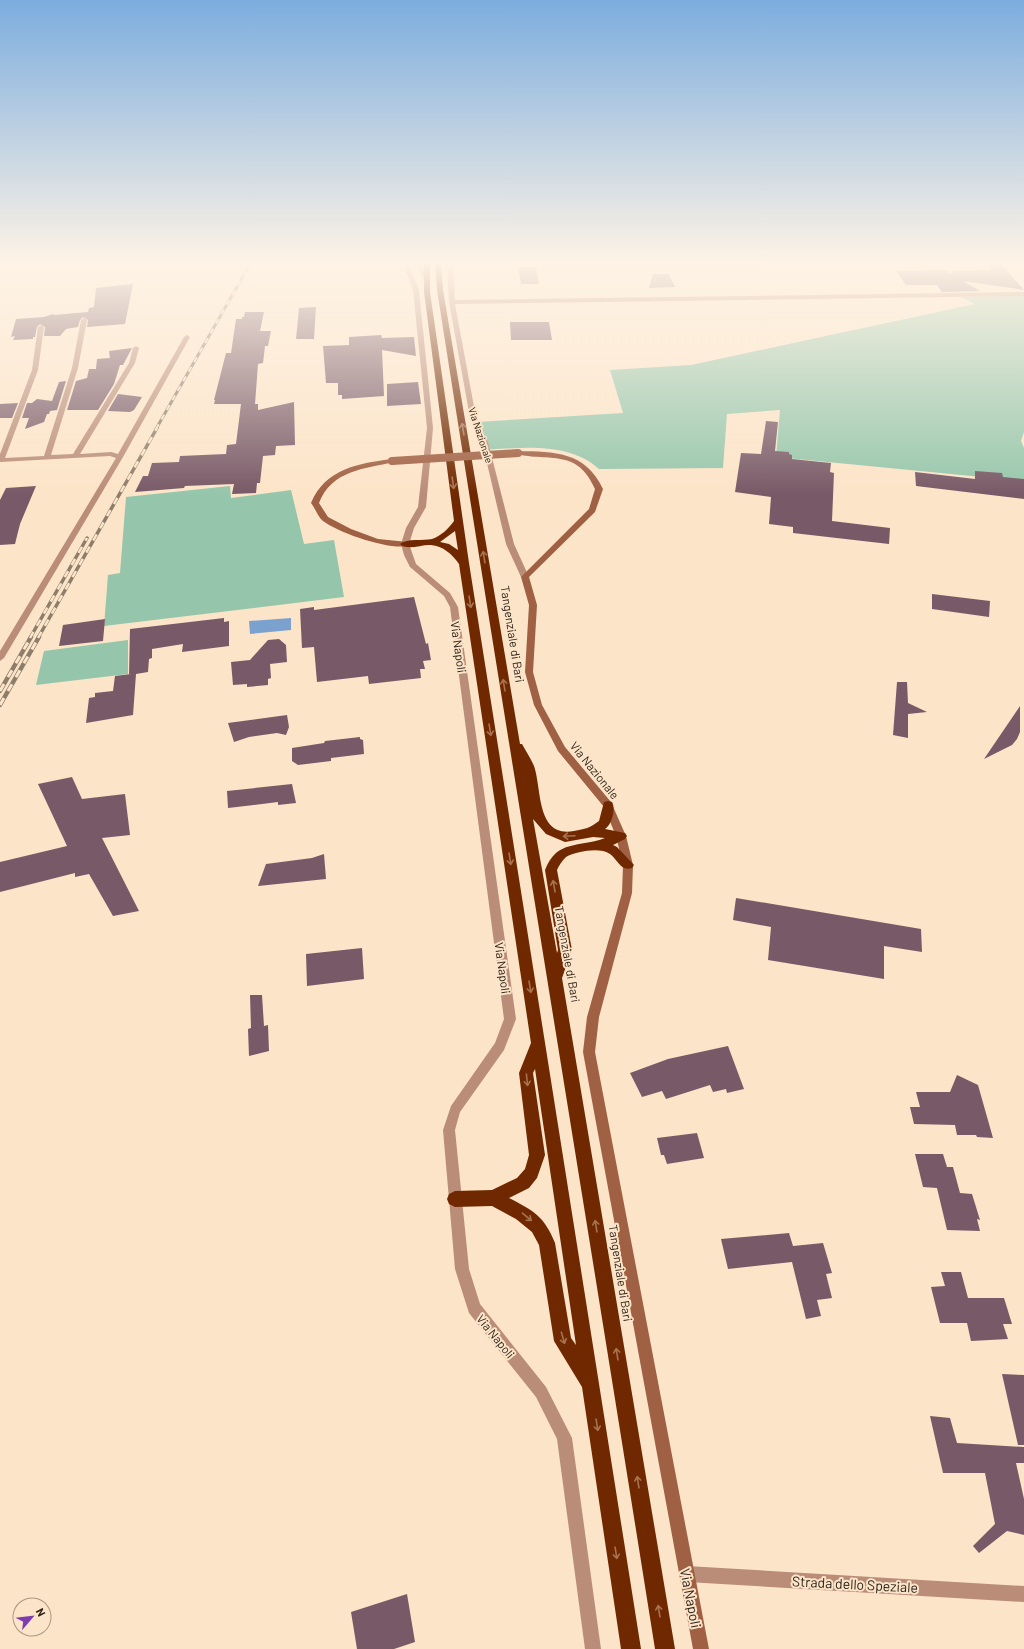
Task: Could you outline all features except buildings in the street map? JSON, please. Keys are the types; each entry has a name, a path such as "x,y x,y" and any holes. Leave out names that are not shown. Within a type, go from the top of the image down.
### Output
{"highway":[{"path":"434,341 464,563 631,1649"},
{"name":"Tangenziale di Bari","path":"448,341 513,738 556,979 665,1649"},
{"path":"405,544 429,542 442,539 451,533 458,521"},
{"path":"429,542 443,545 453,550 464,563"},
{"path":"513,738 528,766 538,817 550,831 565,837 593,832 621,836"},
{"path":"593,832 605,823 608,805"},
{"path":"556,979 565,950 551,870 553,861 568,850 596,846 621,836"},
{"path":"596,846 613,850 628,865"},
{"path":"455,1199 493,1198 523,1183 532,1174 537,1155 526,1073 538,1043"},
{"path":"493,1198 522,1213 538,1226 547,1243 563,1341 591,1386"}],"street":[{"path":"39,341 35,370 0,460 111,454 120,457"},
{"path":"47,458 75,368 80,341"},
{"path":"0,658 120,457 185,341"},
{"path":"421,341 430,428 422,507 410,528 405,544 377,541 348,531 325,519 316,503 321,489 350,470 370,464 392,461 518,453 552,455 564,457 580,463 592,475 599,489 592,510 525,577"},
{"name":"Via Nazionale","path":"459,341 475,423 485,442 510,544 525,577 533,605 529,672 538,705 561,749 608,805 621,836 628,865"},
{"path":"75,456 132,363 136,348"},
{"name":"Via Napoli","path":"405,544 413,565 446,595 454,607 510,1018 500,1046 456,1110 449,1130 462,1270 474,1308 541,1392 564,1438 593,1649"},
{"name":"Via Napoli","path":"628,865 627,893 593,1018 589,1052 701,1649"},
{"name":"Strada dello Speziale","path":"687,1574 1024,1594"}],"green space":[{"path":"803,341 1024,341 1024,432 1021,441 1024,448 1024,481 776,457 780,410 727,414 723,468 599,469 587,460 559,450 544,448 513,448 483,450 476,422 623,413 610,370 691,365"},
{"path":"230,486 231,498 291,490 304,544 334,540 344,597 104,626 108,575 120,573 126,497"},
{"path":"128,640 128,674 36,685 44,651"}],"water":[{"path":"291,618 291,630 250,634 249,621"}],"railway":[{"path":"156,429 206,341"},
{"path":"38,638 157,428"},
{"path":"30,638 87,538"},
{"path":"0,691 31,637"},
{"path":"0,705 39,637"}]}
